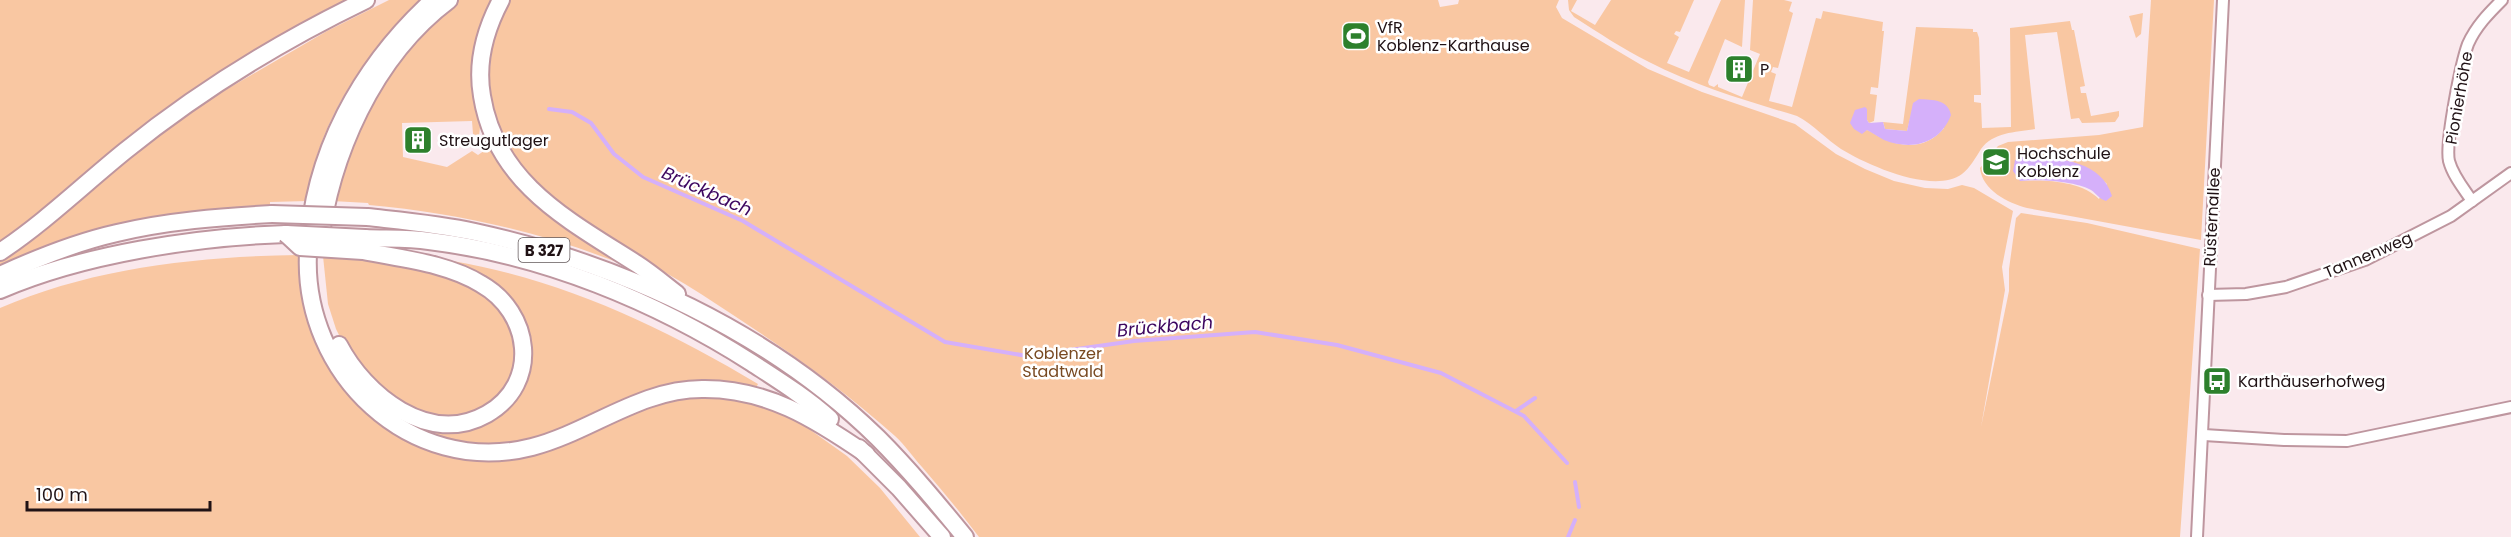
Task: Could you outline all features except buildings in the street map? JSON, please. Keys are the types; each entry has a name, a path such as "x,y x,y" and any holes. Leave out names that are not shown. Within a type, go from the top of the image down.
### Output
{"highway":[{"path":"0,252 174,115 280,46 366,0"},
{"path":"433,0 408,23 387,48 356,92 336,131 325,161 313,208 307,264 310,298 338,366 356,393 378,414 400,429 424,440 483,452 522,448 549,441 615,411 667,394 700,388 733,390 762,396 814,419 866,454"},
{"path":"364,244 451,271 481,283 508,304 515,315 521,333 523,353 516,381 502,402 488,413 470,421 452,424 408,415 386,402 367,385 347,359 330,328 320,296 317,263 321,231 334,177 348,136 367,98 389,64 416,32 449,0"},
{"path":"501,0 483,44 480,64 483,105 498,148 516,174 538,196 572,223 640,266 709,318"},
{"name":"B 327","path":"0,275 63,250 115,233 197,219 272,214 367,217 424,223 523,243 618,275 709,318 754,344 838,404 877,438 964,537"},
{"name":"B 327","path":"0,290 67,267 118,254 278,234 364,244 428,241 474,249 547,268 619,292 688,325 777,379 826,415 899,488 942,537"}],"street":[{"name":"Rüsternallee","path":"2197,537 2204,435 2208,295 2223,0"},
{"name":"Pionierhöhe","path":"2472,201 2456,177 2449,160 2450,139 2460,74 2469,43 2484,18 2502,0"},
{"name":"Tannenweg","path":"2208,295 2246,294 2286,287 2350,266 2418,234 2472,201 2511,172"},
{"path":"2204,435 2333,442 2378,435 2511,406"}],"green space":[{"path":"0,0 358,0 76,185 73,182 37,215 0,242"},
{"path":"389,0 421,0 375,50 338,105 318,153 308,201 270,202 270,205 181,214 0,266 0,261 44,232 76,200 132,154 198,106 327,31"},
{"path":"456,0 495,0 479,136 473,134 472,121 402,123 403,157 447,167 472,151 478,155 491,146 629,267 566,244 501,226 436,213 369,205 368,203 332,201 370,101 412,43"},
{"name":"Koblenzer Stadtwald","path":"508,0 1438,0 1440,7 1458,4 1459,0 1559,0 1556,7 1562,18 1648,69 1702,92 1795,124 1836,154 1894,181 1925,188 1948,189 1962,185 1974,188 2013,211 2002,267 2005,290 1981,427 2009,291 2009,269 2016,218 2021,213 2087,223 2200,249 2180,537 979,537 902,443 849,397 801,361 726,311 603,236 556,202 517,163 505,145 497,125 490,83 494,41"},
{"path":"1568,0 1577,0 1571,11 1595,25 1611,0 1694,0 1680,32 1676,31 1674,34 1679,37 1667,63 1689,72 1721,0 1745,0 1742,47 1725,39 1708,82 1709,85 1714,87 1718,84 1718,87 1742,97 1760,54 1750,50 1753,0 1792,2 1789,11 1793,13 1778,68 1773,67 1771,72 1776,74 1769,101 1792,107 1816,18 1821,19 1823,11 1883,22 1878,88 1871,87 1870,94 1877,95 1874,121 1869,123 1867,120 1867,109 1864,131 1867,130 1892,142 1909,145 1931,139 1944,128 1914,103 1907,131 1885,129 1883,122 1903,124 1916,27 1973,29 1973,32 1977,32 1981,95 1974,95 1974,102 1981,103 1982,128 2011,127 2010,28 2070,21 2072,30 2074,30 2085,86 2080,87 2081,93 2086,93 2091,116 2119,111 2119,116 2115,122 2082,123 2079,118 2071,119 2057,32 2025,35 2035,129 2005,134 1992,139 1981,149 1965,172 1950,180 1918,180 1883,169 1853,156 1797,116 1703,86 1649,62 1574,17 1569,10"},
{"path":"2151,0 2214,0 2201,240 2027,208 2012,203 1997,194 1982,176 1980,168 1998,146 2008,142 2099,135 2143,127","holes":["2025,156 2049,156 2093,172 2107,184 2099,199 2083,188 2062,182 2020,181"]},
{"path":"2143,13 2141,34 2136,38 2129,16"},
{"path":"298,255 304,306 314,335 338,381 363,408 474,457 641,407 703,394 770,406 795,419 847,456 880,488 920,537 0,537 0,308 71,283 146,267 223,258"},
{"path":"323,256 418,266 486,291 515,329 514,376 492,405 456,418 421,415 386,396 346,349 336,329 328,304"},
{"path":"453,261 534,280 611,308 686,343 758,384 754,392 728,386 579,424 507,447 437,440 394,413 424,425 504,407 527,332 451,263"}],"shaded area":[{"path":"1919,99 1943,103 1951,115 1940,133 1924,143 1905,145 1894,143 1867,130 1862,134 1850,123 1855,110 1865,107 1869,123 1883,122 1885,129 1907,131 1913,103"},
{"path":"2025,156 2063,160 2088,168 2098,174 2112,196 2106,201 2091,190 2076,185 2046,181 2020,181 2013,171 2015,160"}],"waterway":[{"name":"Brückbach","path":"549,109 572,112 591,123 614,154 643,177 743,221 945,342 1027,356 1134,341 1255,332 1337,345 1441,373 1524,416 1567,463"},
{"path":"1516,411 1535,398"},
{"path":"1575,482 1579,507"},
{"path":"1568,537 1575,520"}],"place":[{"name":"VfR Koblenz-Karthause","path":"1356,36"},
{"name":"P","path":"1739,69"},
{"name":"Streugutlager","path":"418,140"},
{"name":"Hochschule Koblenz","path":"1996,162"},
{"name":"Karthäuserhofweg","path":"2217,381"}]}
